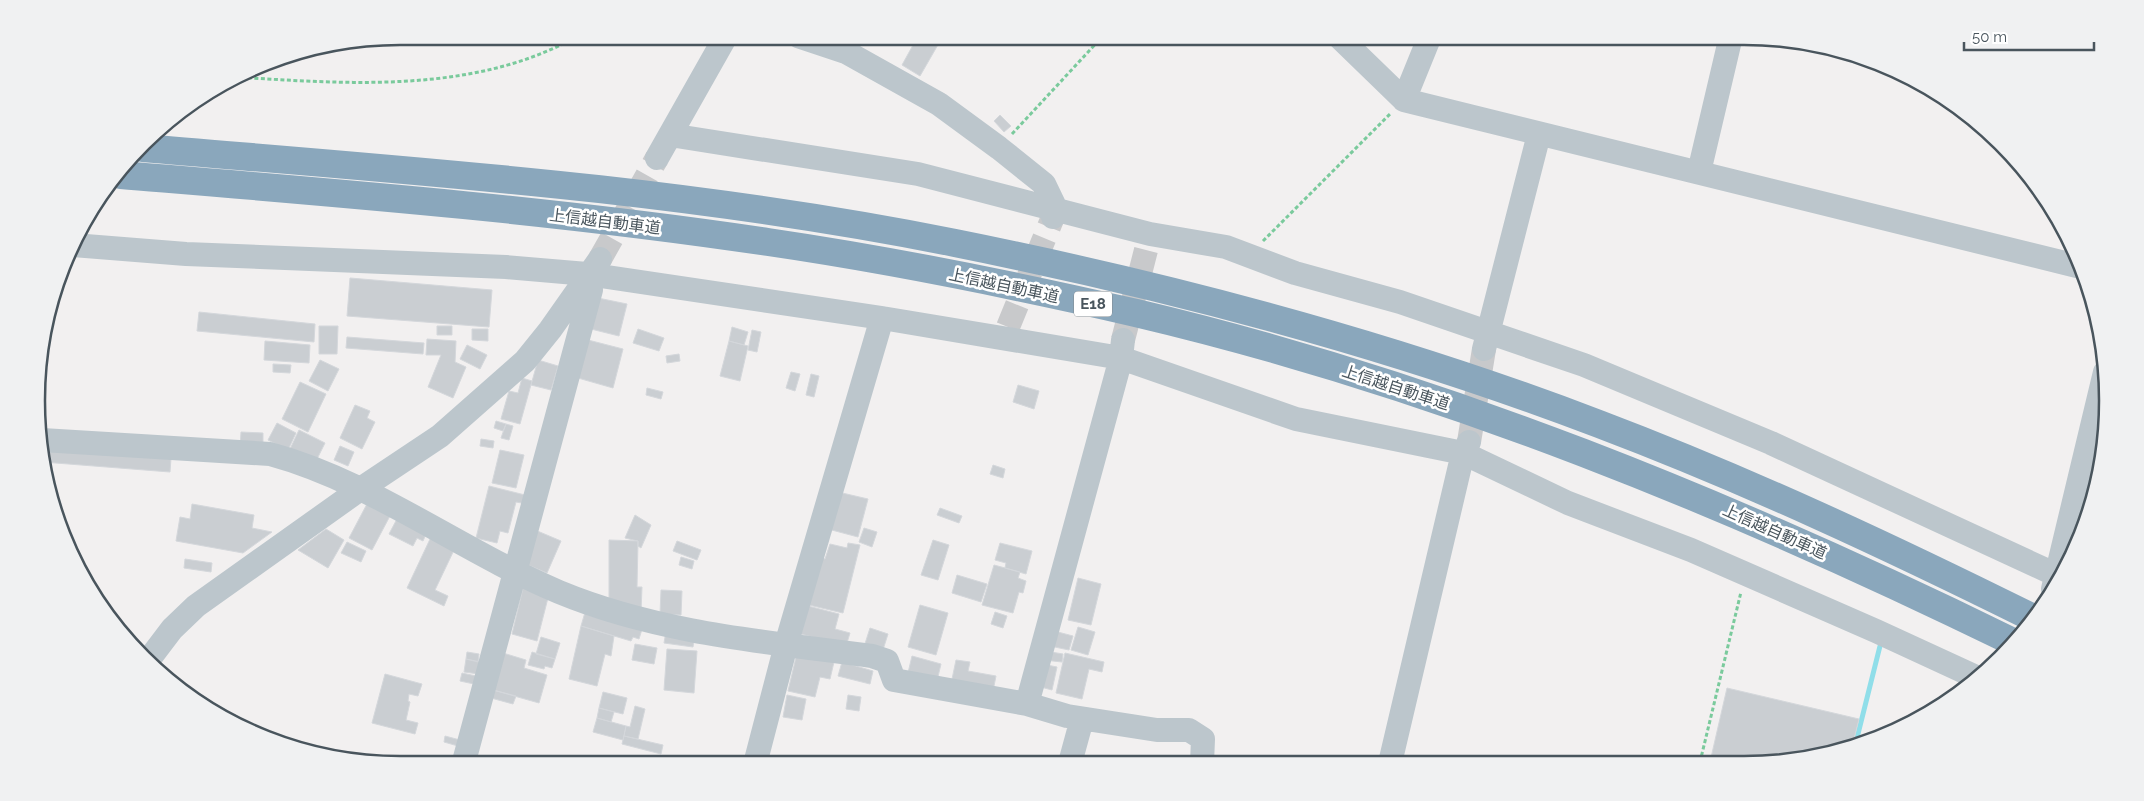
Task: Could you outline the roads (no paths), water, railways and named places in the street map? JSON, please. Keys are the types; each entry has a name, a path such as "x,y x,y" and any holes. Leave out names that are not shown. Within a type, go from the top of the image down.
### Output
{"highway":[{"name":"上信越自動車道","path":"149,149 469,175 762,210 953,242 1164,289 1299,325 1416,360 1594,422 1774,496 2028,614"},
{"name":"上信越自動車道","path":"125,175 460,205 720,235 937,271 1139,314 1229,337 1410,391 1587,452 1771,528 2007,639"}],"street":[{"path":"657,158 721,45"},
{"path":"825,45 846,52 939,104 1000,148 1044,184 1054,213"},
{"path":"1347,45 1404,100 2072,265"},
{"path":"1404,100 1426,45"},
{"path":"1699,172 1729,45"},
{"path":"1486,340 1539,134"},
{"path":"670,135 918,174 1148,242 1226,247 1295,273 1400,302 1486,340 1584,365 1776,445 2051,577"},
{"path":"81,246 186,254 506,267 593,266 882,318 1006,332 1122,349 1296,419 1466,448 1568,503 1691,550 1970,674"},
{"path":"152,655 172,629 196,606 359,490 440,436 525,361 550,330 593,266"},
{"path":"465,756 590,290 593,266"},
{"path":"757,756 786,644 882,318"},
{"path":"1028,704 1122,349"},
{"path":"2062,558 2099,398"},
{"path":"47,440 270,454 291,460 359,490 557,591 613,613 703,633 872,656 887,661 894,680 1028,704 1082,718 1157,730 1189,730 1203,739 1202,756"},
{"path":"1391,756 1466,448"},
{"path":"1072,756 1082,718"}],"waterway":[{"path":"1857,737 1880,646"}],"tunnel":[{"path":"600,259 657,158"},
{"path":"1008,327 1053,217"},
{"path":"1123,340 1146,250"},
{"path":"1469,442 1484,349"}]}
